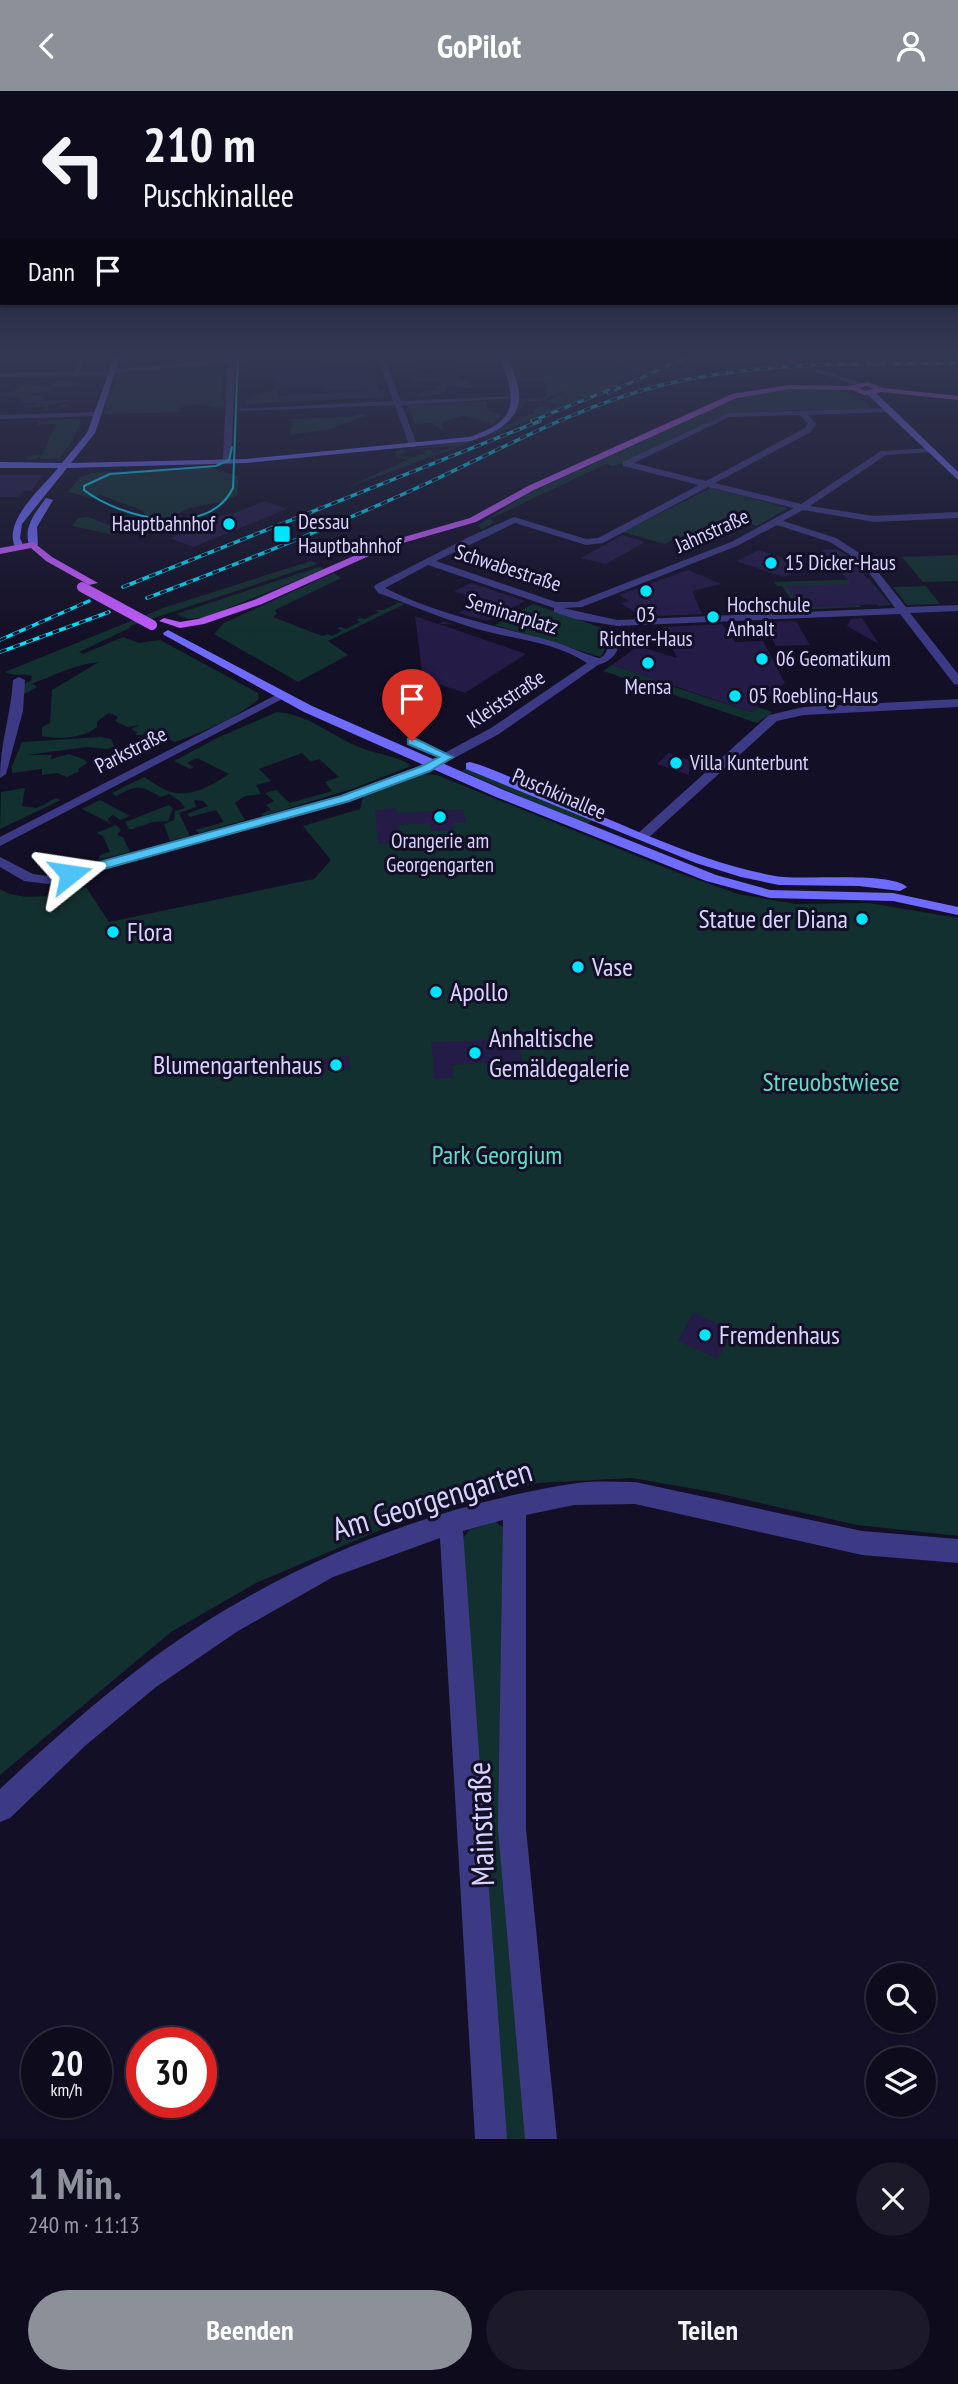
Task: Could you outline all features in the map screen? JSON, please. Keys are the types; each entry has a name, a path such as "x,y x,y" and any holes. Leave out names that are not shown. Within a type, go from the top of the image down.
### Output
{"main road":[{"path":"19,548 15,538 17,524 88,451"},
{"path":"0,466 70,467 227,462 343,451"},
{"path":"167,626 198,623 258,602 394,543 462,524 482,516 531,488 614,451"},
{"path":"931,451 958,477"},
{"path":"0,551 32,543 31,531 36,519 70,467"},
{"name":"Puschkinallee","path":"32,543 49,558 282,696 701,860 761,878 877,884 958,900"},
{"name":"Puschkinallee","path":"19,548 38,562 152,625 167,626 189,633 292,690 597,833 682,867 737,886 785,895 893,897 958,911"},
{"path":"189,633 239,613 258,602"}],"street":[{"path":"227,462 228,451"},
{"path":"653,451 625,464 802,507 865,518 958,516"},
{"path":"428,562 514,520 586,542 600,541 770,451"},
{"name":"Jahnstraße","path":"578,605 703,558 778,521 884,453 921,451"},
{"path":"778,521 824,536 855,552 958,682"},
{"path":"462,524 474,531 474,538"},
{"name":"Seminarplatz","path":"428,562 379,588 594,663"},
{"name":"Schwabestraße","path":"428,562 555,605 578,605"},
{"name":"Seminarplatz","path":"591,600 594,601 595,611 617,623"},
{"name":"Seminarplatz","path":"541,605 575,616 617,623"},
{"path":"617,623 958,608"},
{"path":"594,663 606,660 614,647 615,637"},
{"name":"Kleiststraße","path":"0,861 29,878 48,880 360,793 442,760 504,725 594,663"},
{"path":"0,774 17,711 19,680"},
{"name":"Parkstraße","path":"0,842 282,696"},
{"path":"642,836 773,718 804,711 958,703"},
{"name":"Am Georgengarten","path":"0,1808 77,1736 147,1678 229,1622 327,1566 451,1523 574,1494 635,1493 862,1543 958,1551"},
{"name":"Mainstraße","path":"515,1506 512,1829 541,2139"},
{"name":"Mainstraße","path":"451,1523 491,2139"}],"green space":[{"path":"44,451 65,451 60,458 38,457 27,460 28,456 42,455"},
{"path":"398,451 405,451 399,455 408,459 426,453 422,451 434,453 448,451 341,490 407,460 394,455"},
{"path":"622,451 651,451 630,461 613,466 606,464 490,519 494,522 482,530 478,525 527,494"},
{"path":"208,467 238,476 238,495 221,502 184,510 173,521 151,518 139,509 100,495 92,498 67,492 81,477 92,473"},
{"path":"711,488 788,508 757,526 728,517 664,544 623,532"},
{"path":"88,517 126,532 114,535 72,526 78,518"},
{"path":"958,555 958,581 923,582 902,557"},
{"path":"311,561 318,564 130,626 79,652 83,654 123,637 139,643 160,640 258,693 259,699 230,718 175,742 150,730 136,735 137,732 131,729 140,725 127,727 115,721 118,717 109,713 97,722 97,727 85,734 63,738 42,736 42,727 50,723 52,690 99,662 73,668 31,684 36,688 22,695 23,684 31,681 32,676 5,672 163,608"},
{"path":"319,567 325,569 206,617 188,619 176,614"},
{"path":"334,573 341,578 275,610 277,614 273,617 322,636 332,636 342,631 337,628 346,629 360,622 356,620 379,612 375,610 383,610 398,603 394,601 405,604 328,641 348,655 298,682 214,634 224,623"},
{"path":"869,579 891,605 878,606 874,601 857,602 861,607 798,610 782,586 777,586 774,582"},
{"path":"926,586 940,604 907,605 893,587"},
{"path":"533,604 608,630 607,644 601,657 495,625"},
{"path":"612,665 657,680 679,675 668,685 751,712 757,707 773,712 757,723 603,671"},
{"path":"277,712 301,717 356,746 396,758 411,766 352,789 263,816 261,814 271,810 266,805 274,801 265,793 276,790 290,803 332,791 325,782 339,777 319,759 311,762 302,753 259,769 271,781 256,785 261,794 245,796 235,803 245,820 199,833 195,830 224,822 216,810 190,817 187,814 208,806 203,801 194,800 196,807 179,813 190,836 170,841 164,824 174,820 175,811 185,808 180,801 169,794 161,797 140,788 116,796 112,793 144,777 175,793 189,793 210,785 229,774 197,758 187,763 194,767 190,769 174,761 217,738"},
{"path":"101,737 111,739 114,746 108,749 86,747 27,755 52,755 51,759 69,754 85,760 87,763 78,769 79,771 67,777 57,773 42,775 42,769 12,773 12,766 22,742"},
{"path":"466,768 593,820 587,825 462,771"},
{"name":"Park Georgium","path":"417,774 437,775 676,872 738,894 796,904 869,903 958,918 958,1536 857,1525 712,1492 632,1478 538,1483 432,1508 256,1583 171,1632 0,1775 0,889 10,894 31,897 54,895 86,887 109,922 314,879 331,860 303,826 360,809 364,793"},
{"path":"25,788 22,806 37,808 56,798 61,800 0,829 1,792"},
{"path":"100,800 130,816 120,820 113,815 107,819 112,824 82,809"},
{"path":"169,805 173,809 168,821 153,822 132,829 129,829 125,822"},
{"path":"116,825 121,830 117,835 123,837 130,852 98,860 100,855 110,852 103,836 96,833"},
{"path":"495,1522 503,1527 506,1538 530,2139 496,2139 462,1540 469,1530"}],"building":[{"path":"0,475 43,475 31,491 23,491 18,497 0,497"},
{"name":"Hauptbahnhof","path":"265,501 287,509 193,547 170,538 223,515"},
{"path":"623,535 645,542 606,564 581,558"},
{"path":"836,549 849,557 889,604 800,608 786,586 851,584 822,550"},
{"name":"15 Dicker-Haus","path":"759,550 806,566 784,577 736,561"},
{"path":"688,570 721,584 692,591 702,614 658,616 647,611 635,613 621,603 629,601 619,595"},
{"path":"471,583 525,601 487,621 458,613 481,601 454,591"},
{"path":"415,616 438,624 444,621 452,624 439,624 526,654 465,693 423,679"},
{"path":"862,618 879,644 847,626 851,619"},
{"path":"796,621 810,645 776,646 763,622"},
{"path":"722,624 735,642 763,641 785,683 751,712 612,665 638,646 677,658 663,627"},
{"path":"132,744 148,752 115,769 101,761"},
{"name":"Villa Kunterbunt","path":"669,753 690,760 689,775 657,764"},
{"path":"396,808 397,813 463,809 466,822 453,823 454,830 431,831 430,823 398,825 400,843 378,844 375,810"},
{"path":"516,1035 523,1063 520,1063 522,1073 503,1074 502,1062 452,1065 453,1078 435,1079 431,1042 497,1040 497,1037"},
{"name":"Blumengartenhaus","path":"349,1056 350,1069 330,1071 314,1066 329,1058"},
{"name":"Fremdenhaus","path":"693,1313 732,1330 718,1359 678,1341"}],"tram line":[{"path":"231,451 229,460 216,466 110,474 84,486 84,490 119,509 140,515 184,519 204,514 221,504 233,488 234,451"}],"railway":[{"path":"123,587 466,451"},
{"path":"147,598 326,527 496,451"},
{"path":"0,640 89,601"},
{"path":"0,652 109,612"}],"place":[{"name":"Hauptbahnhof","path":"229,524"},
{"name":"Dessau Hauptbahnhof","path":"282,534"},
{"name":"15 Dicker-Haus","path":"771,563"},
{"name":"03 Richter-Haus","path":"646,591"},
{"name":"Hochschule Anhalt","path":"713,617"},
{"name":"06 Geomatikum","path":"762,659"},
{"name":"Mensa","path":"648,663"},
{"name":"05 Roebling-Haus","path":"735,696"},
{"name":"Villa Kunterbunt","path":"676,763"},
{"name":"Orangerie am Georgengarten","path":"440,817"},
{"name":"Statue der Diana","path":"862,919"},
{"name":"Flora","path":"113,932"},
{"name":"Vase","path":"578,967"},
{"name":"Apollo","path":"436,992"},
{"name":"Anhaltische Gemäldegalerie","path":"475,1053"},
{"name":"Blumengartenhaus","path":"336,1065"},
{"name":"Fremdenhaus","path":"705,1335"}],"route":[{"path":"70,874 345,799 426,768 447,757 412,741"}],"park label":[{"name":"Streuobstwiese","path":"831,1082"}]}
